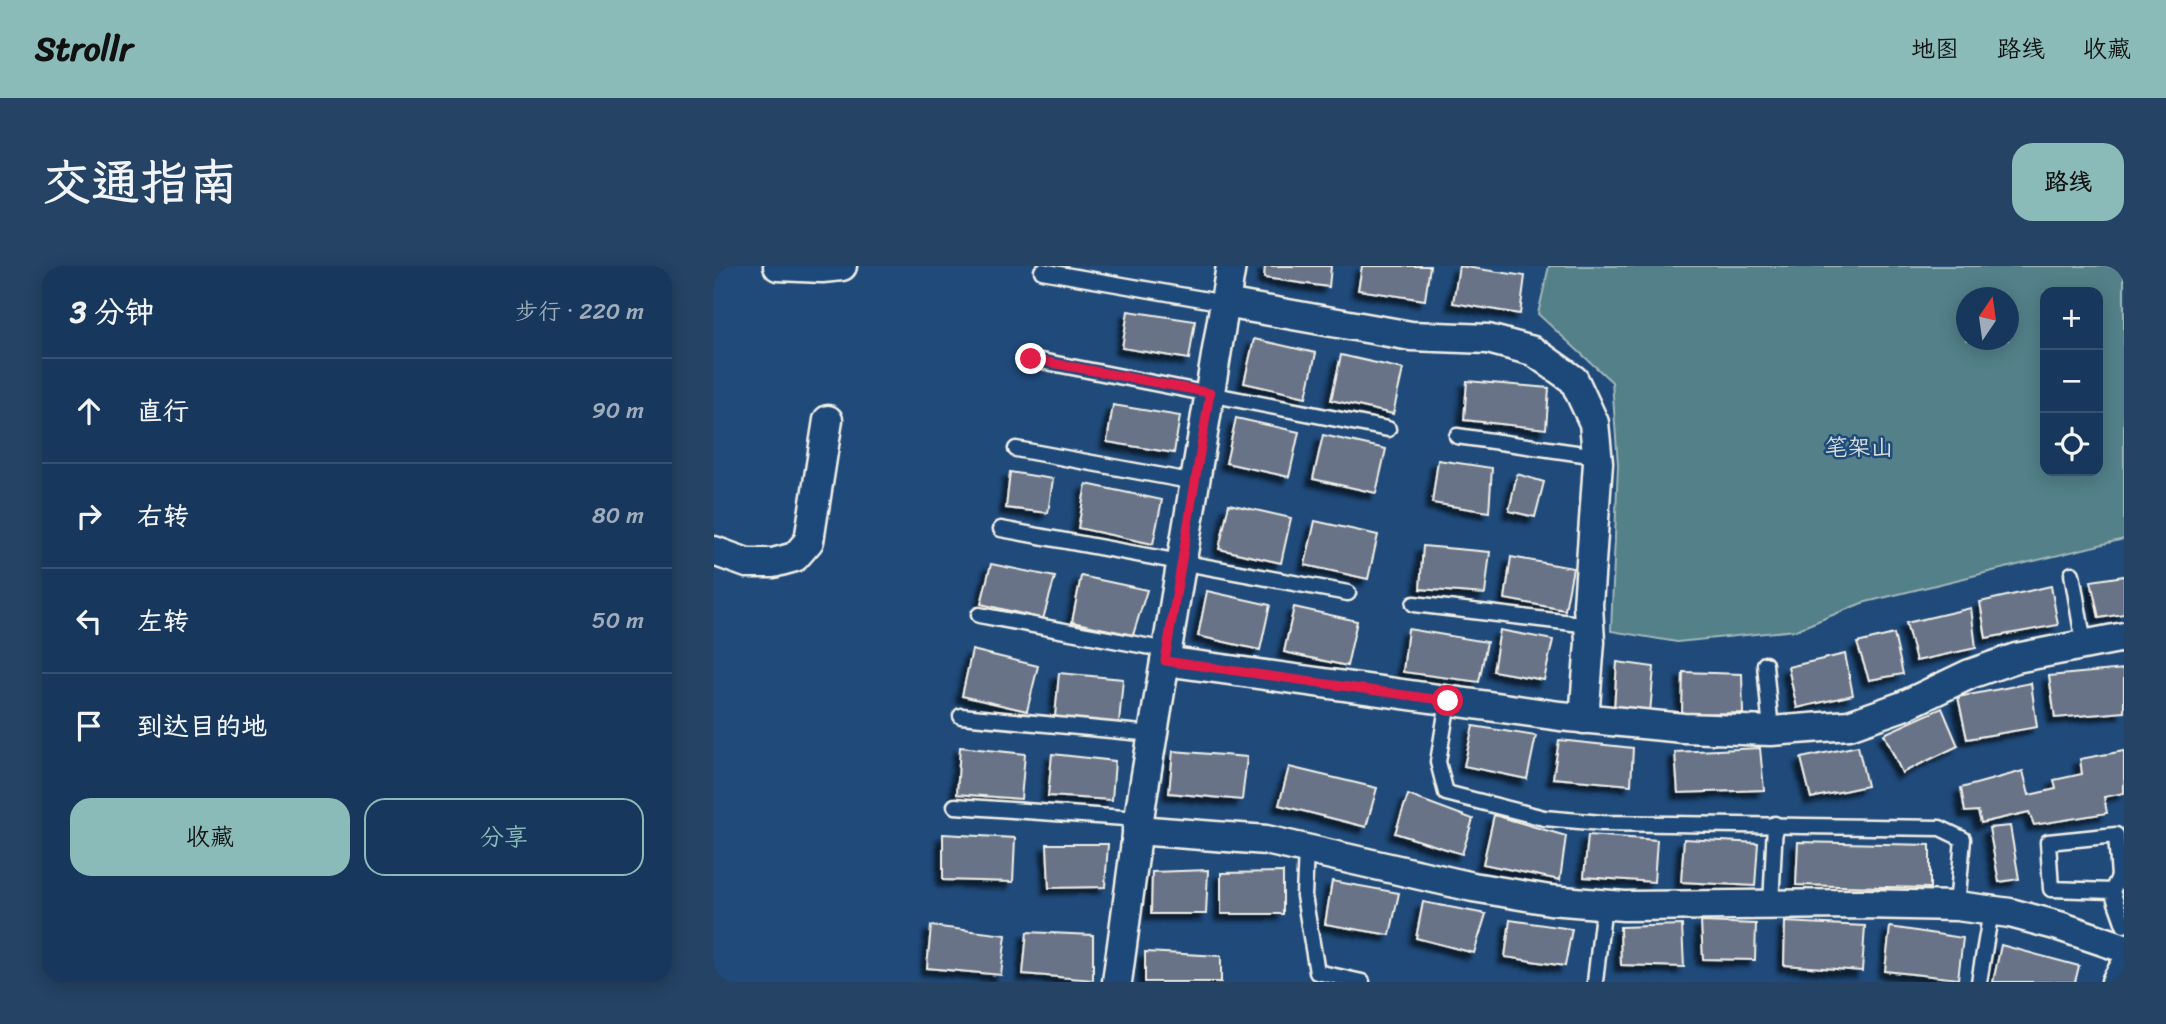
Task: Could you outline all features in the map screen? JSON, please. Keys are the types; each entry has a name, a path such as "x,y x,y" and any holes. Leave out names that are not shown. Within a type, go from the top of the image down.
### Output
{"street":[{"path":"778,266 842,266"},
{"path":"1117,982 1138,824 1231,266"},
{"path":"1225,303 1411,335 1488,339 1533,351 1574,380 1594,423 1597,456 1588,605 1590,642 1584,719"},
{"path":"714,551 747,563 774,563 795,557 809,541 828,420"},
{"path":"1166,655 1448,701 1584,719 1683,728 1771,730 1849,725 1903,706 1970,674 2016,658 2124,637"},
{"path":"1138,824 1266,840 1473,887 1550,900 1624,906 1957,906 2010,913 2124,948"},
{"path":"2116,982 2124,968"}],"lane":[{"path":"1042,271 1225,303"},
{"path":"1031,359 1388,429"},
{"path":"1457,436 1597,456"},
{"path":"1016,449 1195,482"},
{"path":"1001,529 1348,593"},
{"path":"2072,574 2084,645"},
{"path":"1414,604 1589,625"},
{"path":"979,615 1166,655"},
{"path":"1765,664 1771,730"},
{"path":"1448,701 1438,762 1446,793 1544,818 1602,822 1940,828 1964,839 1957,906"},
{"path":"961,716 1153,734"},
{"path":"955,806 1138,824"},
{"path":"1771,905 1775,824"},
{"path":"2112,891 2051,888 2048,842 2116,835 2119,877 2112,891 2124,925"},
{"path":"1306,849 1304,896 1317,972 1362,982"},
{"path":"1595,982 1604,904"},
{"path":"1979,982 1992,911"}],"green space":[{"name":"笔架山","path":"1549,266 2124,266 2124,539 1862,603 1796,630 1677,642 1611,631 1618,465 1612,382 1538,314"}],"building":[{"path":"1265,266 1331,266 1329,287 1264,278"},
{"path":"1362,266 1430,266 1425,300 1358,290"},
{"path":"1459,266 1525,276 1520,314 1453,303"},
{"path":"1128,311 1195,321 1189,359 1122,348"},
{"path":"1254,339 1316,353 1306,397 1244,383"},
{"path":"1341,355 1403,369 1393,414 1331,400"},
{"path":"1467,381 1549,388 1546,429 1464,420"},
{"path":"1113,405 1180,416 1174,453 1107,442"},
{"path":"1236,418 1299,432 1289,477 1226,463"},
{"path":"1323,435 1386,449 1376,493 1313,479"},
{"path":"1438,460 1492,468 1489,512 1432,503"},
{"path":"1010,472 1053,479 1048,513 1006,508"},
{"path":"1517,474 1544,482 1535,517 1509,511"},
{"path":"1086,484 1162,500 1153,544 1078,528"},
{"path":"1229,504 1291,518 1281,563 1219,549"},
{"path":"1315,521 1378,535 1368,579 1305,565"},
{"path":"1423,546 1490,552 1485,594 1420,589"},
{"path":"1511,557 1573,568 1565,610 1505,599"},
{"path":"991,564 1055,577 1043,619 981,604"},
{"path":"1081,576 1147,590 1133,635 1072,622"},
{"path":"2124,576 2124,614 2099,618 2091,581"},
{"path":"2051,586 2058,625 1986,638 1980,602"},
{"path":"1207,591 1270,605 1260,650 1198,636"},
{"path":"1294,607 1357,621 1347,666 1284,652"},
{"path":"1971,608 1976,648 1916,661 1906,623"},
{"path":"1408,629 1487,642 1479,682 1403,672"},
{"path":"1500,630 1553,640 1544,680 1493,671"},
{"path":"1894,634 1903,674 1869,680 1857,643"},
{"path":"972,650 1038,666 1027,711 962,696"},
{"path":"1845,654 1853,695 1797,708 1788,667"},
{"path":"1617,662 1654,667 1650,713 1614,710"},
{"path":"2124,669 2124,712 2055,718 2049,676"},
{"path":"1683,672 1742,674 1743,713 1682,714"},
{"path":"1059,673 1123,679 1119,723 1055,717"},
{"path":"2031,683 2037,727 1967,739 1958,697"},
{"path":"1942,708 1958,746 1902,773 1884,734"},
{"path":"1473,726 1536,736 1527,779 1464,766"},
{"path":"1559,740 1633,748 1631,785 1553,778"},
{"path":"1858,746 1867,786 1811,798 1801,758"},
{"path":"960,747 1025,754 1021,799 957,794"},
{"path":"1760,748 1764,790 1678,793 1675,752"},
{"path":"1173,751 1247,757 1242,800 1169,793"},
{"path":"2124,751 2124,793 2104,797 2107,813 2034,825 2029,812 1981,823 1978,811 1965,812 1961,788 2023,771 2029,795 2056,789 2054,780 2082,774 2080,759"},
{"path":"1052,754 1115,761 1112,800 1048,796"},
{"path":"1289,767 1377,788 1366,827 1279,805"},
{"path":"1408,795 1473,819 1462,854 1395,833"},
{"path":"1494,815 1566,836 1560,880 1483,864"},
{"path":"2010,826 2019,879 1999,882 1989,828"},
{"path":"943,834 1015,838 1013,882 943,880"},
{"path":"1588,835 1657,840 1654,882 1584,877"},
{"path":"1684,839 1758,843 1755,886 1681,882"},
{"path":"1798,842 1930,845 1930,888 1796,885"},
{"path":"1047,844 1108,844 1105,887 1049,888"},
{"path":"1208,870 1206,914 1151,914 1152,872"},
{"path":"1283,872 1283,914 1221,914 1221,873"},
{"path":"1332,881 1399,893 1390,935 1325,924"},
{"path":"1423,902 1486,914 1474,953 1416,938"},
{"path":"1510,920 1572,929 1565,966 1505,957"},
{"path":"1701,922 1756,924 1755,960 1703,959"},
{"path":"1785,922 1865,926 1862,971 1784,965"},
{"path":"1682,925 1684,967 1621,965 1620,927"},
{"path":"931,926 1006,935 1001,975 927,968"},
{"path":"1890,927 1963,938 1958,979 1885,971"},
{"path":"1027,932 1093,935 1093,980 1023,974"},
{"path":"2001,945 2079,966 2075,982 1993,982"},
{"path":"1145,952 1221,956 1221,982 1145,982"}],"route":[{"path":"1031,359 1210,393 1165,661 1448,701"}]}
